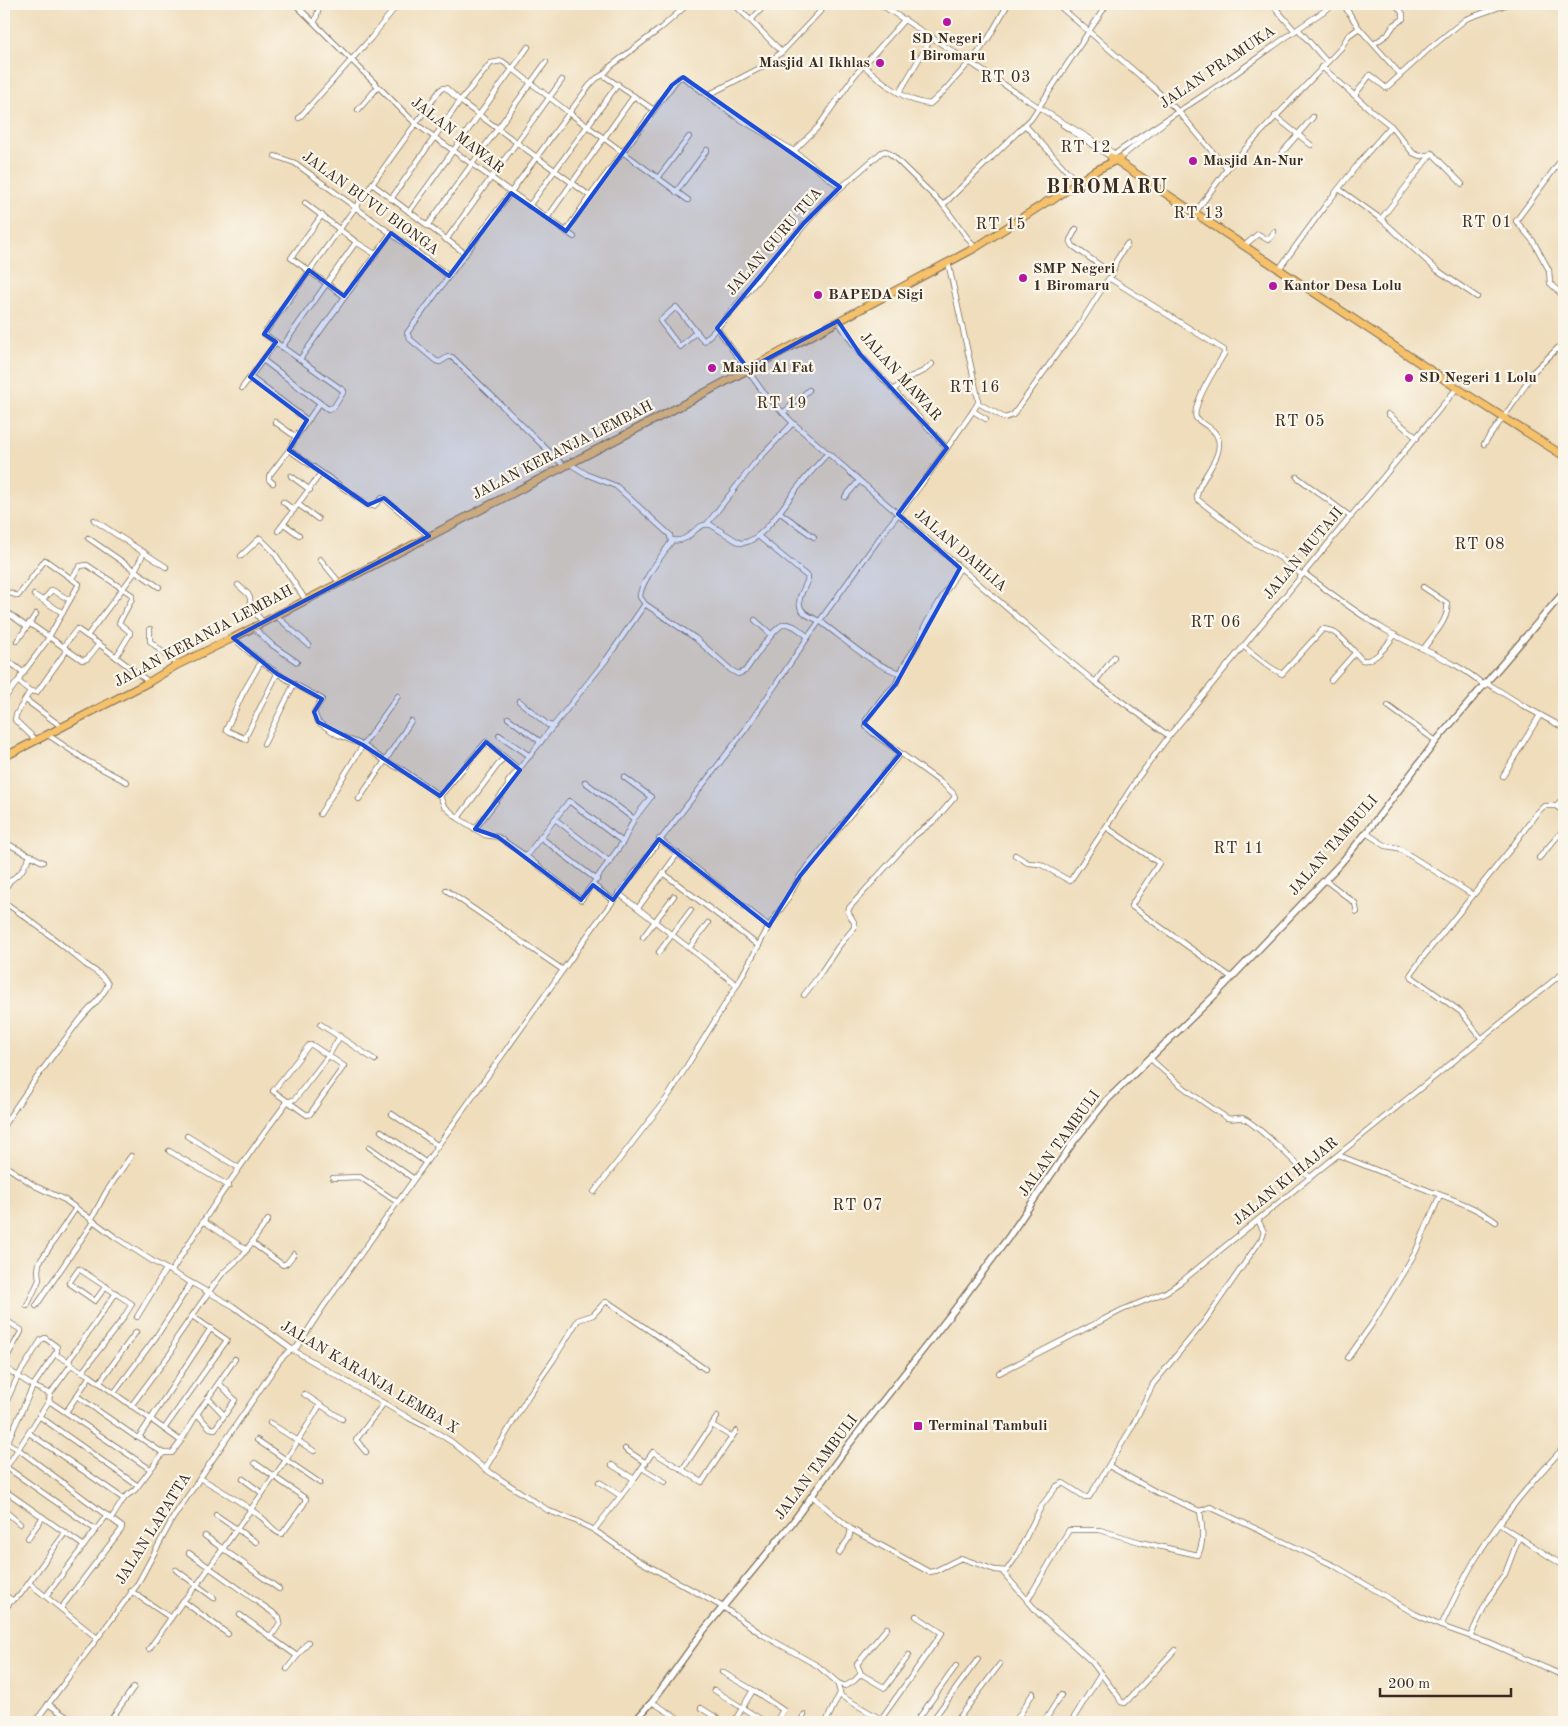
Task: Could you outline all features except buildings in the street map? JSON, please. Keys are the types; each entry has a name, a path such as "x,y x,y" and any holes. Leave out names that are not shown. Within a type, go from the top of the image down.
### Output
{"main road":[{"path":"1048,201 1049,198 1075,180 1116,157 1158,185 1163,192 1278,269 1457,388 1564,456"},
{"name":"JALAN KERANJA LEMBAH","path":"7,756 149,682 177,665 568,466 975,248 1048,201 1051,201 1116,157"}],"street":[{"name":"JALAN MAWAR","path":"296,4 416,124 574,237"},
{"path":"315,22 320,4"},
{"path":"299,118 371,38 398,4"},
{"path":"672,540 666,531 622,490 568,466 452,357 448,356 440,362 436,361 408,336 408,330 511,193 568,112 593,81 661,28 688,4"},
{"path":"734,4 782,52"},
{"path":"751,20 766,4"},
{"path":"708,95 762,67 782,52 828,4"},
{"path":"880,4 1039,108 1071,126 1116,157"},
{"path":"863,65 882,82 899,92 930,104 985,44 1007,6 1000,4"},
{"path":"1057,4 1179,112 1228,169"},
{"path":"943,205 1025,125 1039,108 1107,4"},
{"path":"1272,4 1327,62"},
{"name":"JALAN PRAMUKA","path":"1116,157 1161,121 1179,112 1335,4"},
{"path":"1343,4 1359,28 1400,74"},
{"path":"1374,44 1388,34 1403,19 1403,14 1396,4"},
{"path":"1354,95 1369,76 1372,75 1386,88 1466,18 1508,4"},
{"path":"794,151 828,114 863,65 905,20"},
{"path":"1195,213 1228,169 1322,66 1341,48 1348,36 1359,28"},
{"path":"899,92 932,37"},
{"path":"409,212 528,47"},
{"path":"391,199 460,102 491,63 502,61 688,200"},
{"path":"427,226 546,62"},
{"path":"1322,66 1391,126 1413,153 1420,156 1432,153"},
{"path":"603,75 654,110"},
{"path":"566,230 679,78 686,79 739,119 794,151 840,187"},
{"path":"446,240 562,80"},
{"path":"529,206 618,84"},
{"path":"358,110 378,86"},
{"path":"263,360 328,409 332,409 344,391 264,334 443,88 590,196"},
{"path":"547,218 634,96"},
{"path":"1276,116 1311,145"},
{"path":"1280,155 1313,117"},
{"path":"1025,125 1075,180"},
{"path":"1278,269 1362,158 1391,126"},
{"path":"658,178 689,137"},
{"path":"676,192 708,150"},
{"name":"JALAN GURU TUA","path":"717,328 804,223 840,187 878,154 886,152 893,156 943,205 975,248"},
{"path":"1432,153 1462,184"},
{"path":"1381,219 1432,153"},
{"name":"JALAN BUVU BIONGA","path":"275,156 295,163 449,276"},
{"path":"1564,156 1516,221 1533,241 1549,270 1551,285 1564,297"},
{"path":"372,184 466,254"},
{"path":"1339,190 1381,219 1437,270 1477,298"},
{"path":"305,203 375,254"},
{"path":"322,215 291,258 344,296"},
{"path":"1076,229 1070,240 1073,246 1111,276 1224,352 1199,400 1194,415 1218,437 1214,463 1197,496 1200,502 1254,543 1279,557 1376,624 1424,648 1564,728"},
{"path":"300,359 391,232"},
{"path":"1244,246 1258,234 1268,240 1274,232"},
{"path":"282,346 328,284 356,242"},
{"path":"948,262 978,402 1005,418 1013,415 1074,333 1111,276 1116,261 1127,244"},
{"path":"697,332 680,347 660,321 676,307 704,340 717,328 748,369"},
{"name":"JALAN MAWAR","path":"838,321 860,354 947,448"},
{"path":"242,388 276,342"},
{"path":"1484,444 1518,397 1532,372 1564,342"},
{"path":"894,390 905,380 924,371 932,364"},
{"name":"JALAN DAHLIA","path":"748,369 770,400 793,424 1095,682 1169,736"},
{"path":"250,377 308,420"},
{"name":"JALAN MUTAJI","path":"1015,855 1033,864 1040,864 1070,881 1137,779 1169,736 1457,388"},
{"path":"783,413 809,390"},
{"name":"JALAN LAPATTA","path":"35,1722 140,1579 173,1518 280,1360 287,1352 300,1343 397,1202 618,893 740,737 808,637 947,448 978,402"},
{"path":"273,483 269,480 269,476 289,450 320,403"},
{"path":"973,411 986,419"},
{"path":"1388,414 1417,438"},
{"path":"275,422 296,437"},
{"path":"672,540 684,540 699,527 706,524 754,464 793,424"},
{"path":"289,450 368,505 374,506 384,498 429,536"},
{"path":"706,524 712,525 740,544 747,543 758,536 772,522 799,485 828,454"},
{"path":"278,531 321,473"},
{"path":"291,476 310,490"},
{"path":"1297,477 1351,517"},
{"path":"845,497 859,481"},
{"path":"283,502 294,510"},
{"path":"299,505 318,519"},
{"path":"779,512 814,537"},
{"path":"94,520 166,567"},
{"path":"284,524 299,535"},
{"path":"758,536 808,577 800,598 800,608 803,612 820,621 872,659 900,673"},
{"path":"88,538 159,587"},
{"path":"241,556 260,538 273,550 305,600"},
{"path":"672,540 640,591 640,597 645,604 695,638 736,673 744,671 779,626 784,624 793,626 808,637"},
{"path":"87,636 134,571 144,552"},
{"path":"320,559 339,582"},
{"path":"4,597 7,592 18,596 45,560 80,584 49,636 4,700"},
{"path":"72,578 80,566 86,565 131,594 132,599 119,624 130,634 116,656"},
{"path":"804,995 854,928 855,924 848,912 849,908 914,836 935,820 954,798 955,795 949,789 869,730 866,723 882,698 896,684 900,673 919,642 924,627 960,568"},
{"path":"238,585 248,594 251,608 263,622"},
{"path":"1423,587 1447,603 1448,608 1442,622 1424,648"},
{"path":"43,600 52,590 70,600"},
{"name":"JALAN TAMBULI","path":"634,1722 652,1702 688,1651 812,1496 1008,1238 1074,1140 1106,1101 1231,977 1325,880 1366,833 1436,741 1564,592"},
{"path":"34,595 62,612"},
{"path":"475,829 508,786 508,782 606,660 645,604"},
{"path":"4,610 49,636 82,660 86,660 99,644"},
{"path":"17,641 36,614"},
{"path":"275,615 309,645"},
{"path":"755,620 772,635"},
{"path":"253,627 272,645 298,662"},
{"path":"150,629 150,640 177,665"},
{"path":"1243,646 1282,674 1323,629 1336,634 1362,660 1370,660 1383,650 1395,635"},
{"path":"18,681 30,691 35,693 38,691 76,630 116,656 149,682"},
{"path":"233,638 277,674 322,699 314,712 318,722 338,735 363,744 403,770 440,796 444,806 458,818 485,836 498,837 526,856 581,900 610,862 623,842 634,819 651,797 624,777"},
{"path":"1331,680 1355,653"},
{"path":"1095,682 1114,657"},
{"path":"261,662 243,693 226,730 246,737 277,674"},
{"path":"11,663 24,673"},
{"path":"264,744 294,684"},
{"path":"30,691 15,720 38,741"},
{"path":"320,814 363,744 398,696"},
{"path":"26,700 62,727"},
{"path":"519,701 548,724 554,726"},
{"path":"1388,706 1436,741"},
{"path":"1503,776 1540,715"},
{"path":"508,718 541,742"},
{"path":"359,799 412,721"},
{"path":"48,735 87,761 128,782"},
{"path":"499,735 530,756"},
{"path":"440,796 486,742 519,770"},
{"path":"594,1192 667,1098 737,985 769,926 787,900 800,876 900,754"},
{"path":"458,818 504,757"},
{"path":"585,782 634,819"},
{"path":"1556,806 1564,796"},
{"path":"526,856 569,801 623,842"},
{"path":"1481,1038 1461,1012 1411,976 1423,957 1542,808 1546,805 1556,806 1564,812"},
{"path":"555,819 610,862"},
{"path":"1106,827 1159,862 1131,906 1231,977"},
{"path":"1539,858 1564,828"},
{"path":"1366,833 1386,846 1398,848 1473,895"},
{"path":"540,837 597,880"},
{"path":"660,839 769,926"},
{"path":"4,842 43,862"},
{"path":"638,908 678,854"},
{"path":"4,890 10,881 17,877 31,855"},
{"path":"663,873 759,946"},
{"path":"4,877 10,881"},
{"path":"1325,880 1355,903 1357,912"},
{"path":"593,885 613,900"},
{"path":"446,890 563,970"},
{"path":"618,893 737,985"},
{"path":"643,937 674,896"},
{"path":"4,902 36,924 104,978 108,984 41,1070 4,1125"},
{"path":"659,952 691,910"},
{"path":"690,947 708,923"},
{"name":"JALAN KI HAJAR","path":"999,1373 1122,1310 1166,1292 1200,1267 1564,972"},
{"path":"320,1024 375,1060"},
{"path":"171,1272 239,1168 287,1102 295,1099 329,1055 340,1036"},
{"path":"309,1045 329,1055 344,1066 310,1114 307,1115 287,1102 273,1091 309,1045"},
{"path":"1150,1058 1191,1094 1227,1118 1240,1117 1252,1124 1310,1178"},
{"path":"392,1114 437,1146"},
{"path":"381,1130 426,1162"},
{"path":"187,1136 239,1168"},
{"path":"369,1147 414,1178"},
{"path":"169,1151 229,1186"},
{"path":"1338,1155 1459,1201 1481,1211 1496,1222"},
{"path":"36,1306 92,1221 106,1192 131,1156"},
{"name":"JALAN KARANJA LEMBA X","path":"4,1166 35,1186 57,1196 76,1208 115,1237 166,1269 241,1311 292,1350 452,1442 485,1469 549,1511 594,1530 636,1559 723,1607 763,1635 818,1666 837,1682"},
{"path":"333,1178 360,1177 397,1202"},
{"path":"1348,1358 1372,1324 1411,1260 1440,1195"},
{"path":"28,1306 39,1280 39,1263 76,1208"},
{"path":"131,1406 172,1351 176,1339 208,1292 222,1274 247,1250 268,1220"},
{"path":"1002,1571 1008,1569 1013,1562 1037,1512 1057,1486 1063,1483 1089,1497 1137,1418 1153,1384 1204,1322 1262,1238 1264,1232 1258,1220"},
{"path":"203,1221 247,1250"},
{"path":"252,1243 284,1265 287,1264 294,1254"},
{"path":"83,1371 132,1305 106,1286 79,1269 69,1284 95,1301 106,1286"},
{"path":"137,1317 166,1269"},
{"path":"114,1393 156,1337 191,1283"},
{"path":"96,1530 5,1469 49,1401 50,1394 70,1364 68,1360 116,1293"},
{"path":"485,1469 529,1395 578,1320 593,1315 605,1302 624,1312 705,1369"},
{"path":"164,1429 227,1340 192,1316"},
{"path":"4,1362 21,1332 21,1330 5,1322"},
{"path":"139,1437 149,1419 211,1328"},
{"path":"99,1383 136,1332"},
{"path":"4,1407 18,1376 42,1339 45,1338 57,1347 55,1354 33,1386 5,1442 18,1449 121,1527 121,1530 61,1608"},
{"path":"55,1354 83,1371 181,1441"},
{"path":"77,1396 136,1437 139,1437 163,1453 172,1453 235,1359"},
{"path":"4,1367 33,1386 50,1394"},
{"path":"66,1412 90,1376"},
{"path":"197,1414 213,1430 235,1400 219,1383"},
{"path":"304,1394 342,1419"},
{"path":"208,1398 224,1415"},
{"path":"49,1401 150,1470"},
{"path":"366,1452 356,1440 384,1403"},
{"path":"150,1649 286,1460 320,1405"},
{"path":"39,1416 138,1486"},
{"path":"682,1470 717,1417"},
{"path":"270,1422 314,1451"},
{"path":"712,1425 732,1437"},
{"path":"594,1530 634,1480 653,1452 702,1482 736,1431"},
{"path":"29,1433 124,1499"},
{"path":"257,1440 320,1483"},
{"path":"1441,1626 1476,1558 1499,1524 1522,1494 1564,1447"},
{"path":"625,1449 646,1462"},
{"path":"111,1520 124,1499 138,1486 163,1453"},
{"path":"200,1478 250,1509 281,1534 284,1533 306,1499 255,1463"},
{"path":"612,1465 634,1480"},
{"path":"1109,1466 1158,1492 1200,1511 1210,1507 1309,1553 1335,1566 1416,1614 1441,1626 1470,1635 1564,1676"},
{"path":"642,1468 664,1482"},
{"path":"243,1478 262,1493"},
{"path":"600,1482 621,1496"},
{"path":"4,1490 84,1546"},
{"path":"812,1496 852,1529 931,1572 960,1558 1002,1571 1040,1615 1091,1661 1121,1702 1125,1703 1174,1650"},
{"path":"4,1510 20,1524"},
{"path":"1027,1601 1069,1530 1100,1530 1140,1542 1198,1555 1203,1539 1200,1511"},
{"path":"46,1596 106,1515"},
{"path":"216,1515 256,1542"},
{"path":"28,1538 43,1517"},
{"path":"1499,1524 1564,1566"},
{"path":"838,1553 849,1538 852,1529"},
{"path":"4,1611 12,1600 20,1595 65,1533"},
{"path":"205,1536 279,1589"},
{"path":"1470,1635 1486,1603 1506,1574 1519,1537"},
{"path":"190,1553 279,1618 280,1623 271,1637"},
{"path":"176,1570 214,1598"},
{"path":"29,1582 97,1638"},
{"path":"131,1591 171,1618"},
{"path":"4,1594 12,1600"},
{"path":"184,1601 228,1634"},
{"path":"240,1615 297,1656"},
{"path":"837,1682 840,1693 844,1698 883,1721 942,1633 916,1616"},
{"path":"888,1628 857,1664 861,1674 885,1688 909,1655"},
{"path":"287,1670 308,1642"},
{"path":"930,1722 978,1659"},
{"path":"956,1722 1000,1664"},
{"path":"916,1722 956,1666"},
{"path":"722,1672 783,1710 776,1722"},
{"path":"837,1682 845,1686 861,1674"},
{"path":"1071,1722 1101,1674"},
{"path":"109,1722 134,1687"},
{"path":"714,1690 765,1722"},
{"path":"734,1722 752,1690"},
{"path":"826,1722 840,1693"},
{"path":"1015,1722 1033,1693"},
{"path":"1044,1722 1061,1695"},
{"path":"652,1702 684,1722"},
{"path":"48,1704 74,1722"},
{"path":"701,1708 722,1722"},
{"path":"4,1713 16,1722"},
{"path":"800,1722 804,1715"}],"highlighted area":[{"path":"683,77 840,187 804,223 717,328 748,369 838,321 860,354 947,448 898,514 960,568 896,684 864,723 900,754 800,876 769,926 659,839 613,900 593,885 581,900 498,837 475,829 520,770 486,742 440,796 363,745 318,722 314,712 322,699 277,674 233,638 429,536 384,498 368,505 289,450 307,420 250,377 276,342 264,334 309,270 344,296 391,233 449,276 511,193 566,231 672,85"}],"place":[{"name":"SD Negeri 1 Biromaru","path":"947,22"},
{"name":"Masjid Al Ikhlas","path":"880,63"},
{"name":"Masjid An-Nur","path":"1193,161"},
{"name":"SMP Negeri 1 Biromaru","path":"1023,278"},
{"name":"Kantor Desa Lolu","path":"1273,286"},
{"name":"BAPEDA Sigi","path":"818,295"},
{"name":"Masjid Al Fat","path":"712,368"},
{"name":"SD Negeri 1 Lolu","path":"1409,378"},
{"name":"Terminal Tambuli","path":"918,1426"}],"district":[{"name":"RT 03","path":"1006,78"},
{"name":"RT 12","path":"1086,148"},
{"name":"BIROMARU","path":"1107,188"},
{"name":"RT 13","path":"1199,214"},
{"name":"RT 01","path":"1487,223"},
{"name":"RT 15","path":"1001,225"},
{"name":"RT 16","path":"975,388"},
{"name":"RT 19","path":"782,404"},
{"name":"RT 05","path":"1300,422"},
{"name":"RT 08","path":"1480,545"},
{"name":"RT 06","path":"1216,623"},
{"name":"RT 11","path":"1239,849"},
{"name":"RT 07","path":"858,1206"}]}
